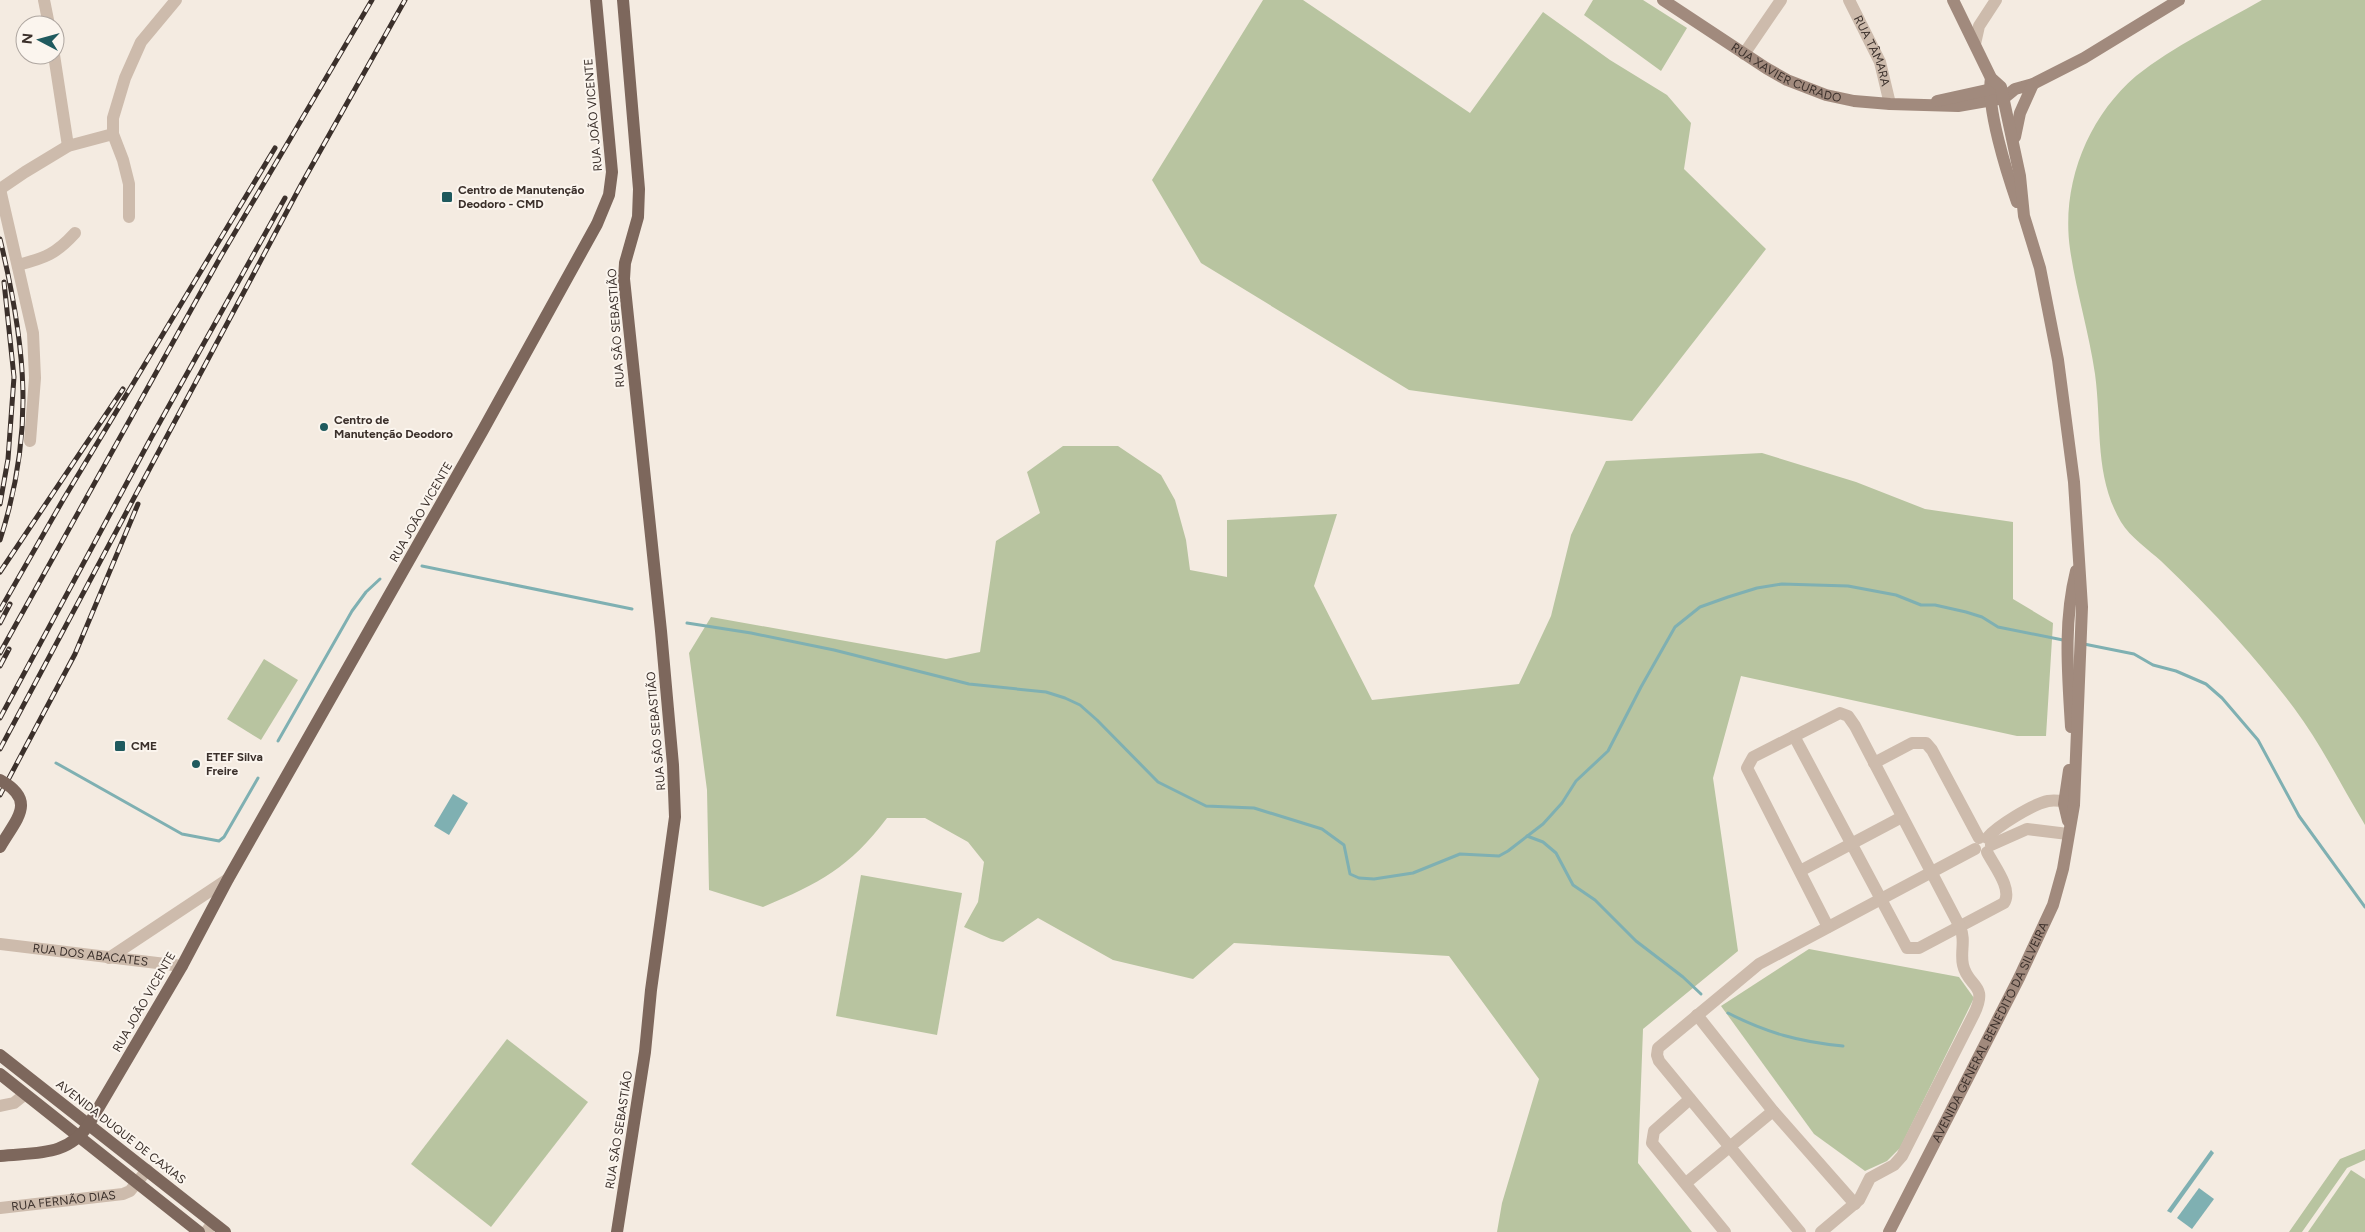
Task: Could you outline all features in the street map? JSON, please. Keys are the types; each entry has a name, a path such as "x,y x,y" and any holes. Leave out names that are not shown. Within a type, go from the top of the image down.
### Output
{"main road":[{"name":"RUA JOÃO VICENTE","path":"80,1137 182,966 228,879 483,430 606,206 611,184 612,162 596,0"},
{"name":"RUA SÃO SEBASTIÃO","path":"618,1232 645,1052 651,990 675,818 673,765 661,631 624,279 625,263 636,228 639,199 638,169 622,0"},
{"path":"1953,0 1975,44 1995,91"},
{"name":"RUA XAVIER CURADO","path":"1671,2 1744,54 1787,80 1826,95 1854,101 1923,105 2015,89 2033,84 2084,58 2179,0"},
{"path":"2014,147 2018,120 2033,84"},
{"name":"AVENIDA GENERAL BENEDITO DA SILVEIRA","path":"1995,91 2014,147 2024,216"},
{"name":"AVENIDA GENERAL BENEDITO DA SILVEIRA","path":"1889,1232 2046,920 2059,887 2072,812 2076,769 2082,591 2078,561 2076,500 2065,401 2040,268 2009,175 1995,91"},
{"name":"AVENIDA GENERAL BENEDITO DA SILVEIRA","path":"2068,830 2064,801 2070,767 2071,739 2066,658 2070,597 2078,561"},
{"path":"0,780 17,791 22,803 18,816 0,847"},
{"name":"AVENIDA DUQUE DE CAXIAS","path":"0,1055 147,1170 210,1228 224,1232"},
{"path":"0,1074 24,1095 199,1232"},
{"path":"0,1156 63,1148 80,1137"}],"street":[{"path":"44,0 47,15"},
{"path":"129,217 128,178 113,134 113,118 136,51 151,28 176,0"},
{"path":"1744,54 1781,0"},
{"name":"RUA TÂMARA","path":"1849,0 1880,62 1890,104"},
{"path":"1975,44 1976,32 1996,0"},
{"path":"1963,19 1972,22 1983,20"},
{"path":"56,65 68,146"},
{"path":"30,441 35,378 34,343 0,189 68,146 113,134"},
{"path":"18,265 51,255 63,247 75,233"},
{"path":"1821,1232 1855,1204 1870,1178 1894,1165 1906,1149 1978,1006 1979,991 1963,968 1964,938 1960,927 1851,719 1844,714 1834,715 1753,757 1747,768 1828,927"},
{"path":"1794,736 1907,948 1919,948 1998,908 2006,900 2006,890 1984,844 1932,750 1926,743 1912,743 1874,763"},
{"path":"1984,844 1998,829 2044,802 2064,801 2072,812"},
{"path":"1800,871 1902,817"},
{"path":"1800,1232 1659,1061 1657,1052 1661,1044 1759,964 1984,844 2027,829 2068,830"},
{"name":"RUA JOÃO VICENTE","path":"109,958 228,879"},
{"name":"RUA DOS ABACATES","path":"0,944 182,966"},
{"path":"1697,1015 1773,1111 1855,1204"},
{"path":"0,1106 14,1103 24,1095"},
{"path":"1690,1100 1656,1129 1652,1137 1655,1148 1725,1232"},
{"path":"1686,1183 1773,1111"},
{"name":"RUA FERNÃO DIAS","path":"0,1208 123,1194 130,1191 138,1183 147,1170"}],"green space":[{"path":"1263,0 1303,0 1470,113 1543,12 1610,60 1667,95 1691,123 1684,169 1766,249 1632,421 1409,390 1201,263 1152,180"},
{"path":"1593,0 1643,0 1687,28 1661,71 1584,15"},
{"path":"2262,0 2365,0 2365,825 2313,736 2273,681 2209,608 2161,561 2134,538 2121,522 2112,505 2100,450 2095,374 2070,249 2068,225 2074,177 2081,154 2091,132 2104,112 2136,76 2151,65 2181,45"},
{"path":"1063,446 1118,446 1161,475 1175,500 1186,540 1190,570 1227,577 1227,520 1337,514 1314,586 1372,700 1519,684 1551,616 1571,535 1606,461 1762,453 1856,482 1925,509 2013,522 2013,599 2053,623 2046,736 2017,736 1741,676 1713,778 1738,951 1643,1029 1638,1163 1692,1232 1497,1232 1502,1203 1539,1079 1449,956 1234,943 1193,979 1113,960 1038,918 1003,942 991,939 964,927 978,902 984,862 968,842 925,818 887,818 860,850 846,862 801,890 763,907 709,890 707,790 689,653 711,617 946,659 980,652 996,541 1040,513 1027,472"},
{"path":"264,659 298,680 261,740 227,719"},
{"path":"861,875 962,893 937,1035 836,1016"},
{"path":"1809,949 1959,977 1974,998 1900,1148 1887,1161 1865,1171 1814,1134 1721,1006"},
{"path":"507,1039 588,1102 491,1227 411,1164"},
{"path":"2365,1149 2365,1160 2347,1168 2302,1232 2289,1232 2340,1159"},
{"path":"2351,1170 2365,1179 2365,1232 2308,1232"}],"water":[{"path":"453,794 468,803 449,835 434,826"},
{"path":"2211,1150 2214,1153 2171,1213 2167,1211"},
{"path":"2199,1188 2214,1199 2192,1229 2177,1218"}],"waterway":[{"path":"422,566 632,609"},
{"path":"278,741 352,611 366,592 380,579"},
{"path":"687,623 751,633 834,650 969,684 1046,692 1065,698 1080,705 1097,720 1158,782 1206,806 1254,808 1322,829 1344,845 1350,874 1359,878 1374,879 1413,873 1460,854 1499,856 1543,824 1562,803 1576,781 1608,751 1675,627 1700,607 1728,597 1757,588 1782,584 1848,586 1896,595 1921,605 1935,605 1966,612 1982,617 1998,627 2063,640"},
{"path":"2084,644 2134,654 2153,665 2176,671 2206,684 2222,698 2258,740 2299,816 2365,907"},
{"path":"56,763 182,834 219,841 224,837 258,778"},
{"path":"1527,836 1543,842 1556,853 1573,885 1595,900 1636,941 1683,977 1701,994"},
{"path":"1728,1013 1784,1036 1843,1046"}],"railway":[{"path":"0,653 221,256 372,0"},
{"path":"0,749 301,185 405,0"},
{"path":"0,610 63,500 275,148"},
{"path":"0,718 151,438 285,198"},
{"path":"0,239 16,316 23,390 18,463 11,500 0,540"},
{"path":"0,504 8,459 14,377 4,282"},
{"path":"0,572 123,389"},
{"path":"0,795 75,654 138,504"},
{"path":"0,623 10,604"},
{"path":"0,666 9,649"}],"place":[{"name":"Centro de Manutenção Deodoro - CMD","path":"447,197"},
{"name":"Centro de Manutenção Deodoro","path":"324,427"},
{"name":"CME","path":"120,746"},
{"name":"ETEF Silva Freire","path":"196,764"}]}
